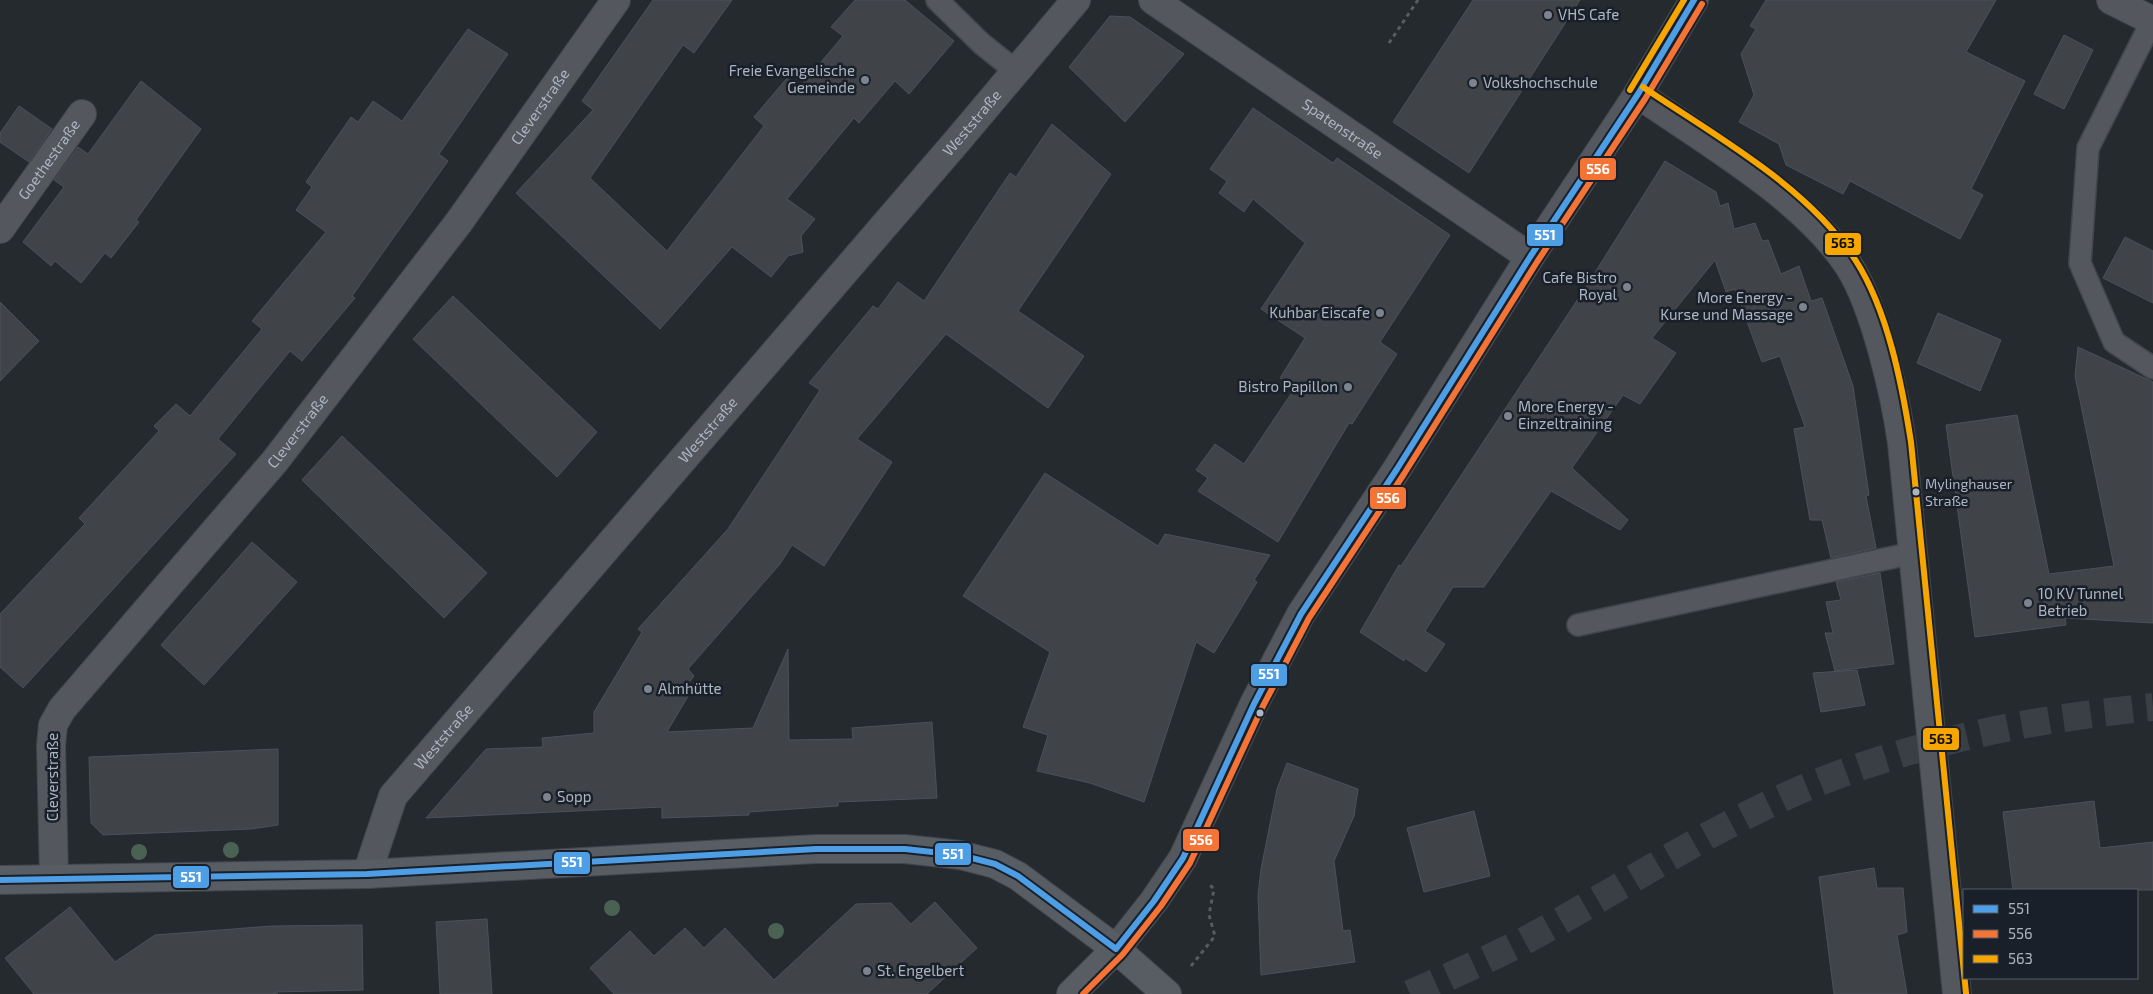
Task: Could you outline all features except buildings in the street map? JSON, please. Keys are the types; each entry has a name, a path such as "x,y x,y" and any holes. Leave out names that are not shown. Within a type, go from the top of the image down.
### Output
{"main road":[{"path":"0,880 367,874 816,850 914,850 960,855 995,864 1018,876 1116,949 1167,994"},
{"path":"1071,994 1116,949"}],"street":[{"name":"Cleverstraße","path":"54,878 51,745 53,725 62,709 275,461 459,222 616,0"},
{"name":"Weststraße","path":"367,874 393,796 1076,0"},
{"name":"Spatenstraße","path":"1154,0 1530,257"},
{"path":"1116,949 1154,901 1182,858 1254,704 1301,614 1397,469 1530,257 1638,94 1694,0"},
{"path":"2111,0 2153,21"},
{"path":"1638,94 1772,187 1813,224 1848,266 1866,300 1897,408 1957,994"},
{"name":"Goethestraße","path":"0,229 82,114"}],"lane":[{"path":"937,0 982,44 1016,71"},
{"path":"2153,21 2088,148 2080,263 2114,342 2153,368"},
{"path":"1578,625 1913,553"}],"path":[{"path":"1389,43 1418,0"},
{"path":"1182,858 1214,889 1209,915 1215,936 1186,972"}],"tunnel":[{"path":"1410,994 1524,941 1758,809 1836,775 1924,747 2015,726 2060,718 2153,707"}],"transit line":[{"name":"563","path":"1630,90 1684,0"},
{"name":"551","path":"1116,949 1154,901 1183,858 1254,704 1301,614 1397,469 1530,257 1638,94 1694,0"},
{"name":"556","path":"1083,994 1123,954 1161,906 1190,863 1262,708 1309,618 1404,474 1537,262 1645,99 1702,4"},
{"name":"563","path":"1643,87 1758,164 1813,209 1836,234 1856,261 1877,302 1898,373 1911,442 1963,963"},
{"name":"551","path":"0,880 367,874 816,849 905,849 960,855 995,864 1018,876 1116,949"},
{"name":"563","path":"1965,979 1966,993"}],"place":[{"name":"VHS Cafe","path":"1548,15"},
{"name":"Freie Evangelische Gemeinde","path":"865,80"},
{"name":"Volkshochschule","path":"1473,83"},
{"name":"Cafe Bistro Royal","path":"1627,287"},
{"name":"More Energy - Kurse und Massage","path":"1803,307"},
{"name":"Kuhbar Eiscafe","path":"1380,313"},
{"name":"Bistro Papillon","path":"1348,387"},
{"name":"More Energy - Einzeltraining","path":"1508,416"},
{"name":"Mylinghauser Straße","path":"1916,492"},
{"name":"10 KV Tunnel Betrieb","path":"2028,603"},
{"name":"Almhütte","path":"648,689"},
{"name":"Sopp","path":"547,797"},
{"name":"St. Engelbert","path":"867,971"}]}
